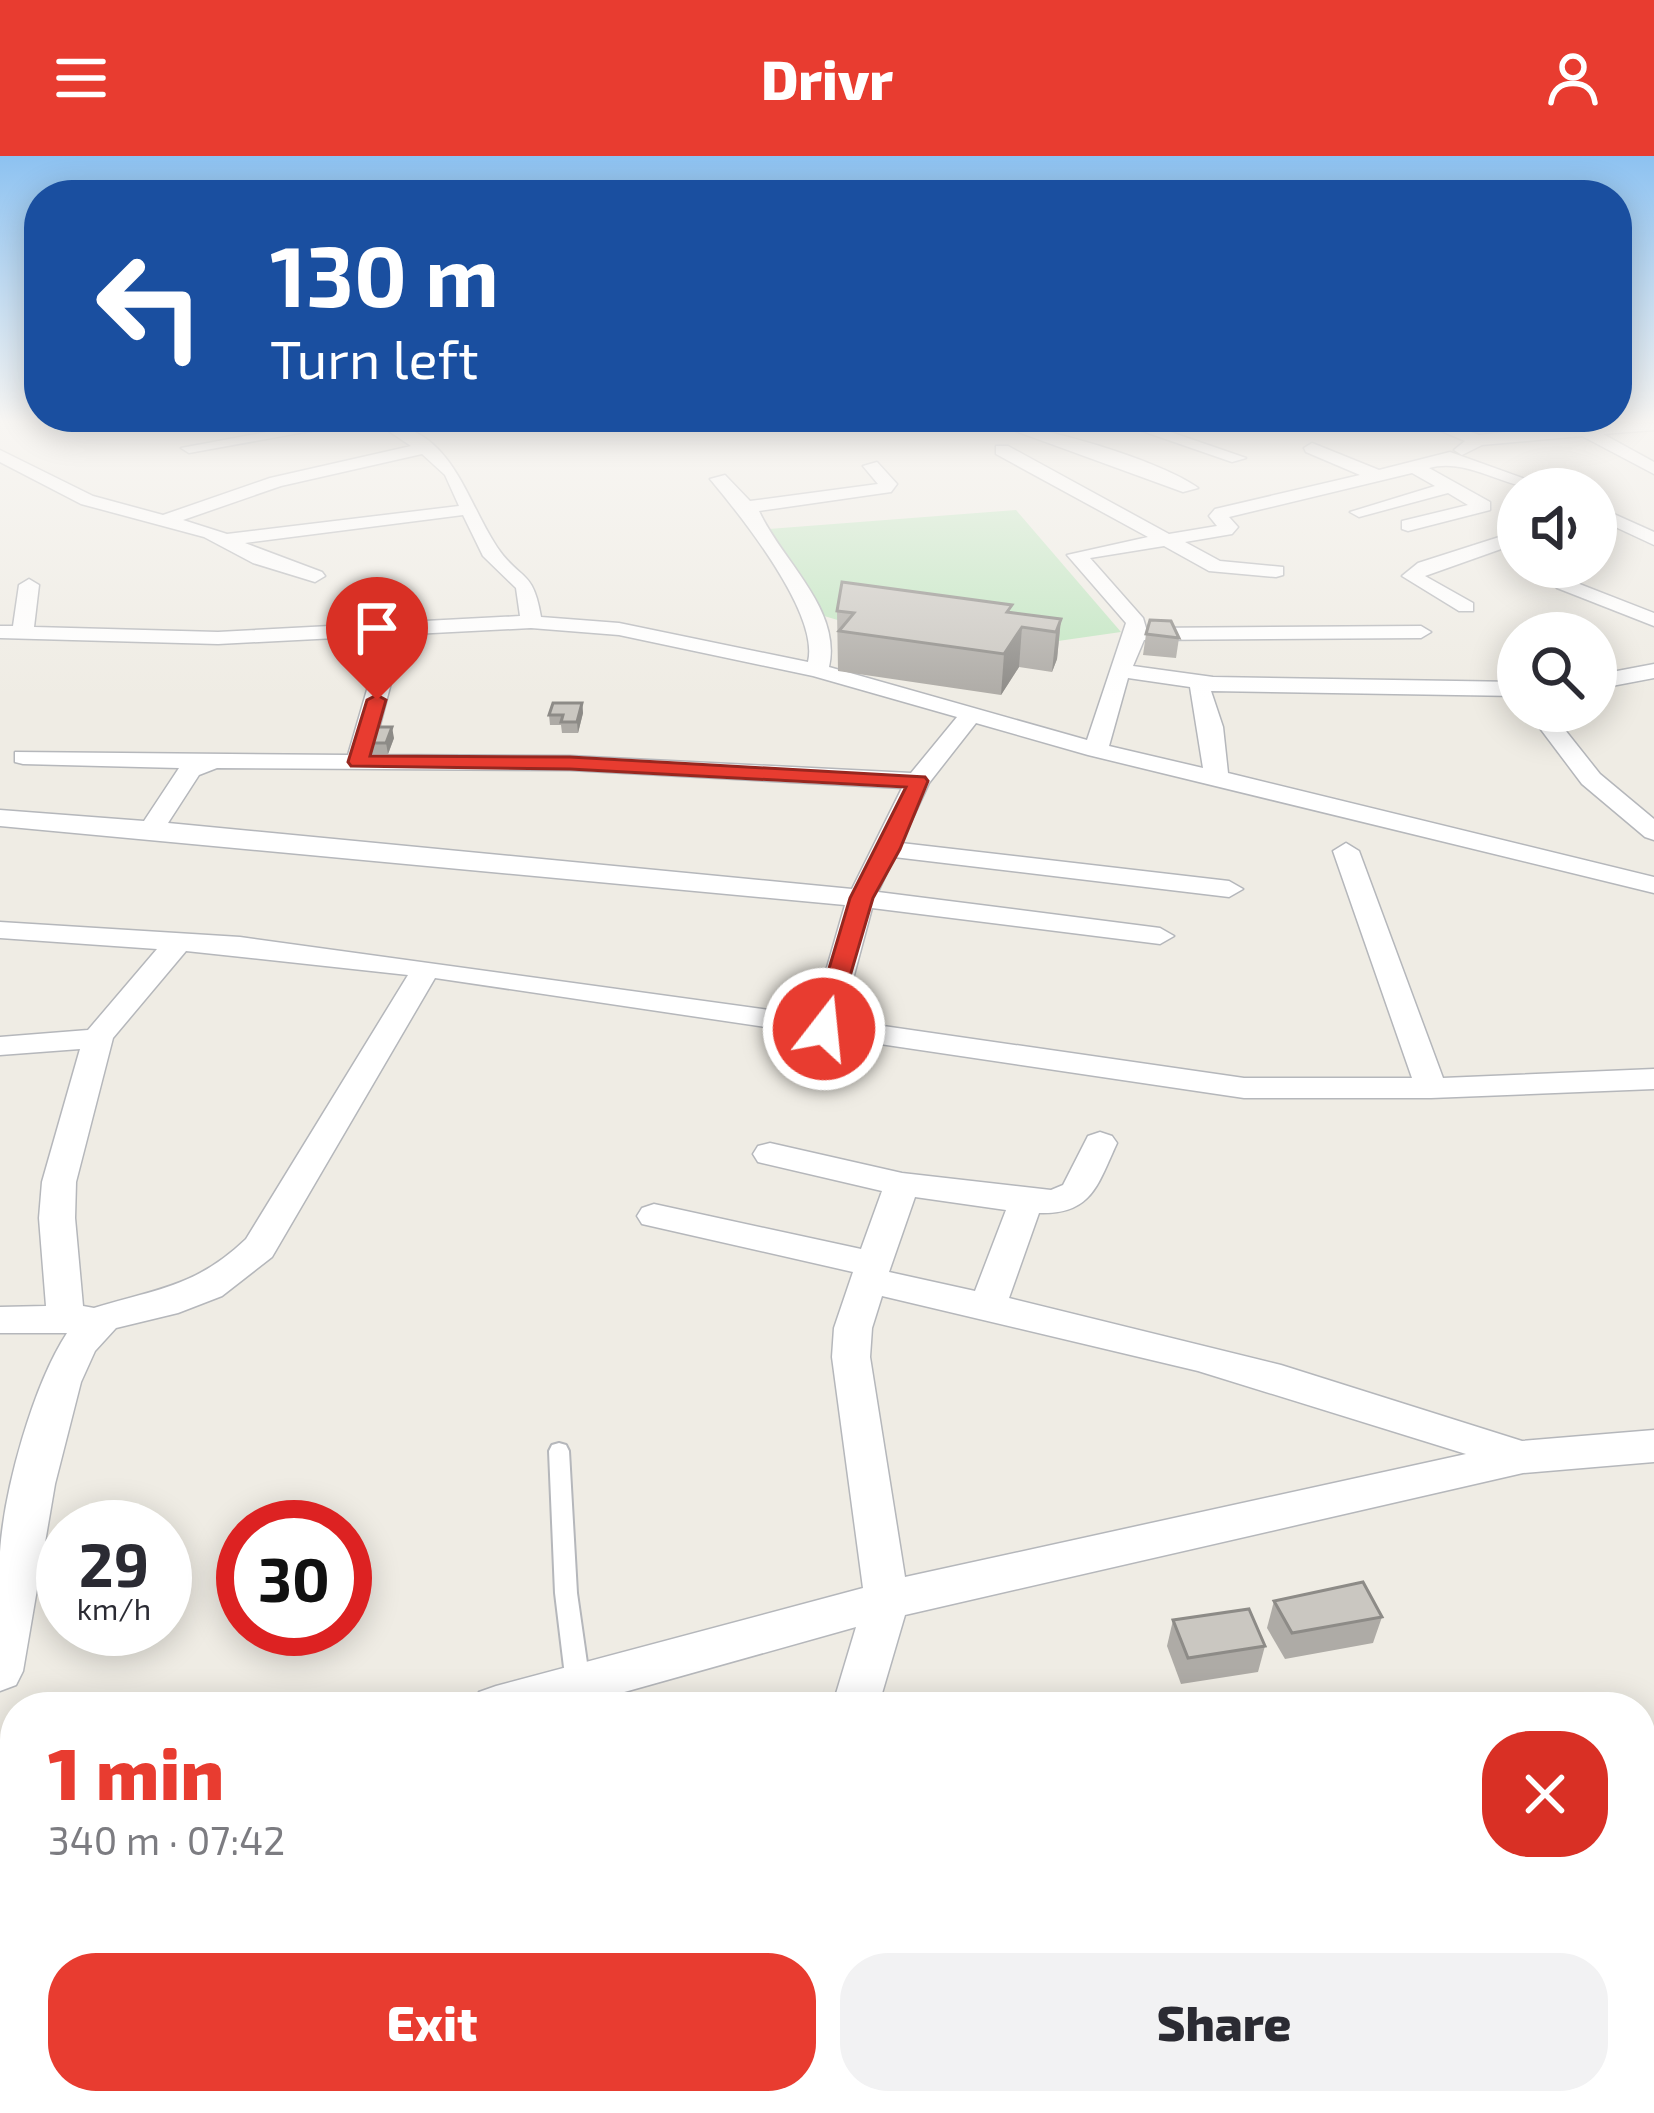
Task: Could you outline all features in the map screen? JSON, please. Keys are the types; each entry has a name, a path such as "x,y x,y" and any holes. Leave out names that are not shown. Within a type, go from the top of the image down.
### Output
{"street":[{"path":"147,515 226,540 260,559 315,576"},
{"path":"165,520 179,515"},
{"path":"226,540 423,515"},
{"path":"472,515 490,552 526,586 531,622"},
{"path":"751,515 814,613 824,645 817,670"},
{"path":"1122,515 1224,570 1276,571"},
{"path":"1096,750 1119,670 1136,634 1131,612 1077,554 1225,530 1229,526 1218,515"},
{"path":"1408,525 1447,515"},
{"path":"1617,522 1654,539"},
{"path":"1466,608 1412,575 1497,544"},
{"path":"29,585 11,632 218,638 531,622 635,632 817,670 1096,750 1651,884"},
{"path":"1574,588 1654,620"},
{"path":"1136,634 1421,632"},
{"path":"1119,670 1208,683 1497,688"},
{"path":"1617,678 1654,671"},
{"path":"358,762 380,682"},
{"path":"1208,683 1200,690 1211,727 1216,779"},
{"path":"824,1029 861,898 889,849 918,781 970,716"},
{"path":"1554,732 1591,779 1654,832"},
{"path":"23,757 570,763 918,781"},
{"path":"151,830 190,770 205,762"},
{"path":"0,818 861,898 1160,936"},
{"path":"889,849 1229,889"},
{"path":"1651,884 1625,856 1654,850"},
{"path":"1346,851 1431,1088"},
{"path":"0,930 178,942 426,968 1244,1088 1431,1088 1654,1079"},
{"path":"0,1671 54,1400 78,1344 83,1319 57,1218 59,1182 98,1038 111,1016 178,942"},
{"path":"0,1320 83,1319 199,1294 234,1273 259,1248 426,968"},
{"path":"0,1046 98,1038"},
{"path":"770,1154 902,1184 1055,1202 1077,1192 1100,1143"},
{"path":"859,1692 887,1600 851,1357 853,1328 902,1184"},
{"path":"988,1306 1026,1201"},
{"path":"654,1216 1417,1418 1523,1457"},
{"path":"552,1692 887,1600 1523,1457 1654,1446"}],"lane":[{"path":"559,1451 566,1593 578,1685"}],"green space":[{"path":"947,515 1021,515 1121,632 1044,643 841,621 814,613 757,530"}],"building":[{"path":"842,582 1012,605 1007,612 1061,619 1056,632 1022,627 1004,654 839,631 854,613 837,611"},
{"path":"1150,620 1171,621 1179,638 1146,634"},
{"path":"553,703 582,703 577,722 561,722 563,715 549,715"},
{"path":"368,727 392,727 386,743 361,743"},
{"path":"1363,1582 1382,1617 1292,1633 1274,1601"},
{"path":"1249,1609 1265,1646 1188,1658 1173,1620"}],"route":[{"path":"377,700 358,762 570,763 918,781 889,849 861,898 824,1029"}]}
